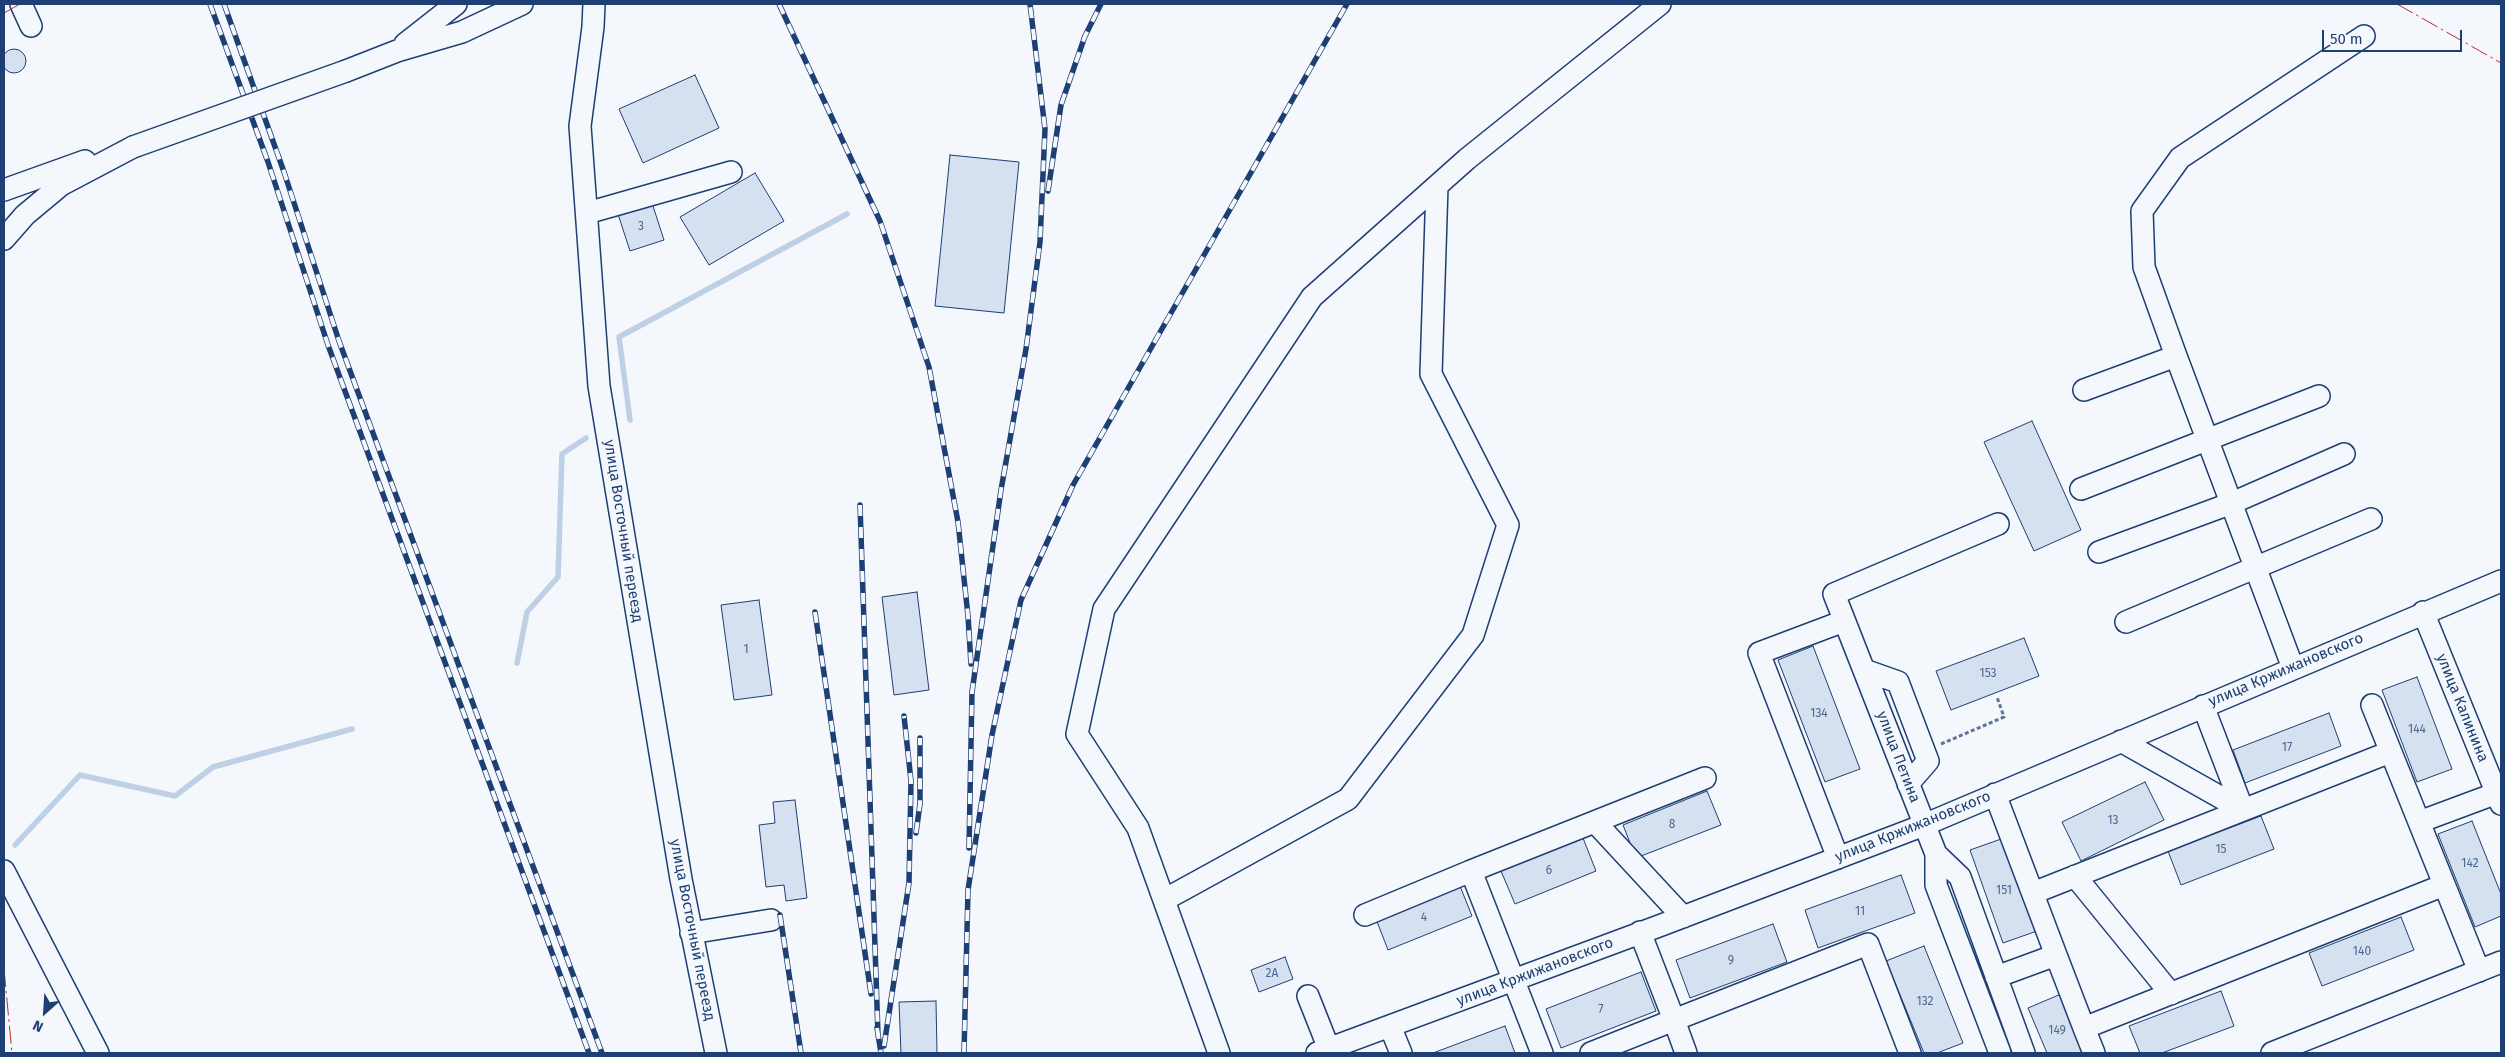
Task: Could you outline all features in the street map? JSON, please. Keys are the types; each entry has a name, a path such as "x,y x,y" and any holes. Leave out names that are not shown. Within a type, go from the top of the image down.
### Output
{"street":[{"path":"21,4 31,26"},
{"path":"397,51 456,4"},
{"path":"4,190 50,172 133,146 346,72 397,51 462,32 522,4"},
{"name":"улица Восточный переезд","path":"594,4 593,28 580,126 599,386 691,933 716,1053"},
{"path":"593,28 601,4"},
{"path":"1219,1053 1138,828 1077,734 1104,609 1312,297 1437,186 1660,4"},
{"path":"2293,668 2144,267 2142,211 2180,158 2364,36"},
{"path":"4,239 24,215 62,185 133,146"},
{"path":"587,213 732,172"},
{"path":"1164,900 1348,799 1473,635 1508,525 1431,374 1437,186"},
{"path":"2084,390 2176,356"},
{"path":"2081,489 2320,396"},
{"path":"2099,552 2232,503 2344,454"},
{"path":"2126,622 2371,519"},
{"name":"улица Петина","path":"1998,524 1834,594 1936,854 1960,877 2024,1053"},
{"name":"улица Кржижановского","path":"1323,1051 1683,917 1924,824 2422,612 2501,581"},
{"name":"улица Калинина","path":"2422,612 2499,798"},
{"path":"1838,858 1759,653 1844,621"},
{"path":"1864,670 1898,682 1928,761 1908,784"},
{"path":"2372,705 2479,971"},
{"path":"2203,706 2243,810"},
{"path":"2120,741 2243,810"},
{"path":"2033,893 2390,752"},
{"path":"1365,915 1470,871 1705,778"},
{"path":"1995,794 2094,1053"},
{"path":"2418,822 2499,798"},
{"path":"1595,822 1683,917"},
{"path":"1936,854 1936,885 2000,1053"},
{"path":"4,871 98,1053"},
{"path":"1470,871 1542,1053"},
{"path":"2075,876 2171,994"},
{"path":"2084,1028 2444,885"},
{"path":"691,933 772,920"},
{"path":"1640,932 1686,1053"},
{"path":"1591,1053 1868,944 1910,1053"},
{"path":"1996,978 2056,955"},
{"path":"2272,1053 2501,962"},
{"path":"1308,996 1323,1051"},
{"path":"1390,1026 1401,1053"}],"path":[{"path":"1924,750 2004,718 1997,697"}],"building":[{"path":"14,49 23,52 26,61 23,70 14,73 5,70 2,61 5,52"},
{"path":"695,75 719,128 643,163 619,109"},
{"path":"950,155 1019,162 1004,313 935,306"},
{"path":"755,173 784,221 709,265 680,217"},
{"path":"652,203 664,240 630,251 618,214"},
{"path":"2032,421 2081,530 2034,551 1984,442"},
{"path":"917,592 929,690 894,695 882,597"},
{"path":"759,600 772,695 734,700 721,605"},
{"path":"2024,638 2039,676 1951,710 1936,671"},
{"path":"1813,646 1860,769 1825,782 1778,660"},
{"path":"2417,677 2452,769 2417,782 2382,690"},
{"path":"2329,713 2341,746 2245,783 2233,750"},
{"path":"2145,782 2164,820 2081,861 2062,822"},
{"path":"1707,791 1721,825 1636,858 1623,825"},
{"path":"795,800 807,898 786,901 784,885 766,887 759,825 775,823 773,802"},
{"path":"2261,816 2274,849 2181,885 2168,851"},
{"path":"2472,821 2501,894 2501,916 2475,927 2438,834"},
{"path":"1583,838 1596,871 1515,904 1501,871"},
{"path":"2004,838 2037,931 2003,943 1970,850"},
{"path":"1901,875 1915,913 1818,948 1805,910"},
{"path":"1460,886 1472,916 1388,950 1376,919"},
{"path":"2401,917 2414,950 2322,986 2309,953"},
{"path":"1773,924 1787,962 1690,998 1676,960"},
{"path":"1924,946 1963,1043 1937,1053 1924,1053 1886,961"},
{"path":"1285,957 1293,979 1259,992 1251,970"},
{"path":"1641,972 1656,1011 1561,1048 1546,1009"},
{"path":"2221,991 2234,1026 2162,1053 2140,1053 2129,1026"},
{"path":"2061,994 2086,1053 2047,1053 2028,1008"},
{"path":"936,1001 937,1053 901,1053 899,1002"},
{"path":"1505,1026 1515,1053 1433,1053"}],"waterway":[{"path":"630,420 619,337 847,214"},
{"path":"517,663 527,612 558,577 562,454 586,438"},
{"path":"15,845 80,775 175,796 213,767 352,729"}],"railway":[{"path":"210,4 268,162 328,345 589,1053"},
{"path":"224,4 284,172 339,341 602,1053"},
{"path":"779,4 880,221 929,367 958,522 971,664"},
{"path":"969,848 972,692 1001,490 1026,349 1040,242 1045,129 1030,4"},
{"path":"1048,191 1061,105 1085,36 1101,4"},
{"path":"964,1053 968,890 992,735 1021,600 1073,485 1347,4"},
{"path":"860,505 878,1035"},
{"path":"815,612 871,994"},
{"path":"884,1046 909,883 911,781 904,716"},
{"path":"916,833 920,804 920,738"},
{"path":"780,915 801,1053"},
{"path":"877,1028 881,1053"}],"power":[{"path":"4,13 20,4"},
{"path":"2397,4 2501,63"},
{"path":"4,969 12,1053"}]}
